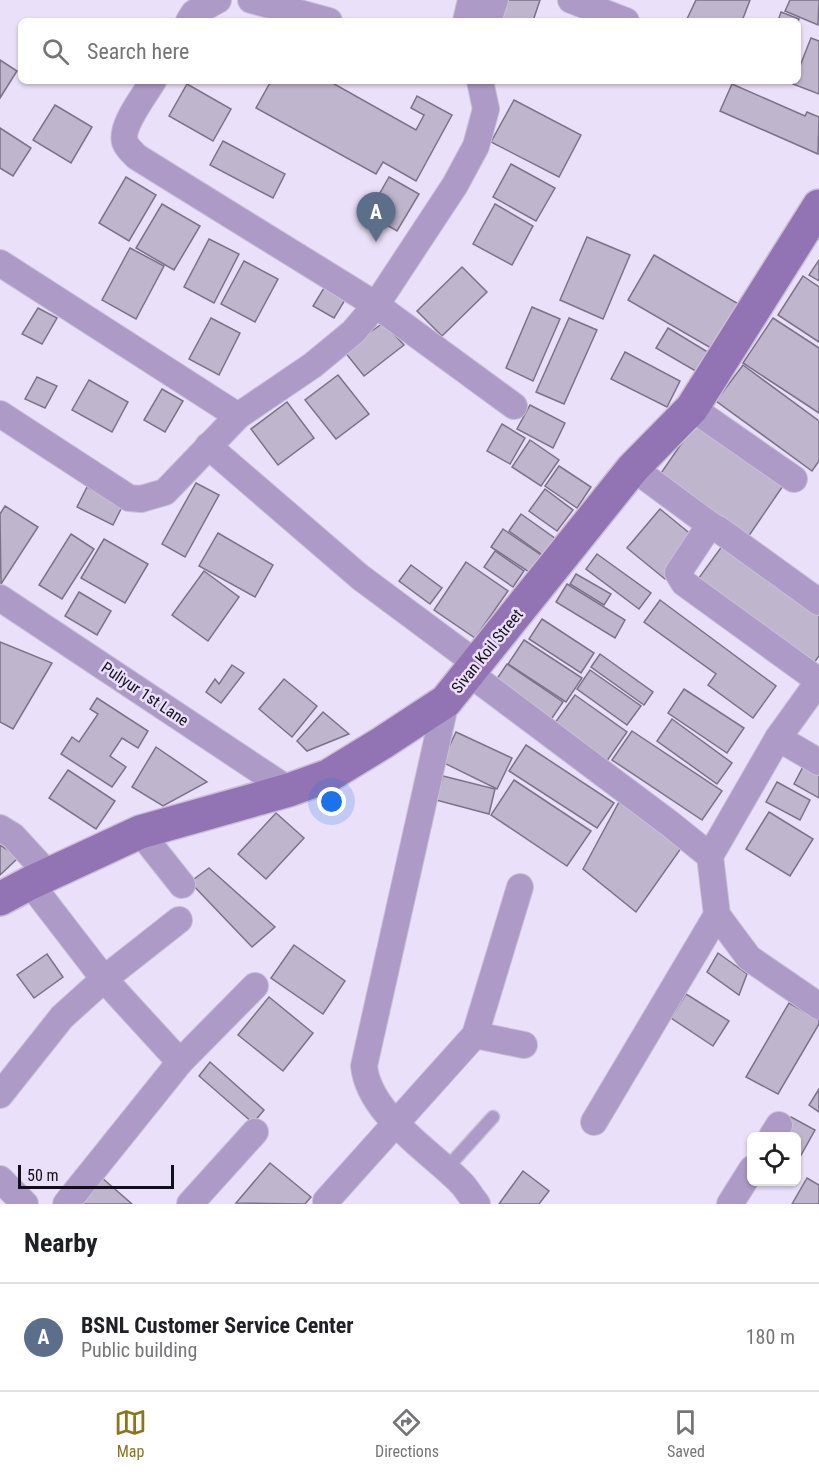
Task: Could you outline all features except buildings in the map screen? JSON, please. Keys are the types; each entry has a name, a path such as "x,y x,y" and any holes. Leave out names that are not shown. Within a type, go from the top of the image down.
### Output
{"street":[{"path":"191,18 194,13 218,0"},
{"path":"252,0 318,18"},
{"path":"467,18 471,0"},
{"path":"489,18 495,0"},
{"path":"571,0 618,18"},
{"path":"151,84 124,130 124,141 128,149 137,157 376,305 514,406"},
{"path":"0,414 129,498 141,500 165,492 238,416 313,366 353,333 376,305 455,185 476,146 486,109 482,86"},
{"name":"Sivan Koil Street","path":"0,899 140,832 289,790 328,776 446,701 633,468 692,408 819,206"},
{"path":"0,263 238,416"},
{"path":"692,408 794,480"},
{"path":"208,447 360,577 710,856"},
{"path":"633,468 819,602"},
{"path":"712,527 705,532 680,569 679,577 819,681 778,738 710,856 717,915 749,957 819,1006"},
{"name":"Puliyur 1st Lane","path":"0,598 289,790"},
{"path":"446,701 364,1066 365,1077 370,1087 395,1123 464,1186 477,1204"},
{"path":"778,738 819,762"},
{"path":"0,828 13,836 104,979 180,1062"},
{"path":"140,832 182,885"},
{"path":"326,1201 476,1035 520,887"},
{"path":"594,1122 717,915"},
{"path":"0,1095 62,1017 104,979 179,920"},
{"path":"66,1204 180,1062 255,986"},
{"path":"476,1035 524,1045"},
{"path":"190,1204 255,1132"},
{"path":"730,1204 747,1177"},
{"path":"2,1186 25,1204"}],"lane":[{"path":"446,1169 493,1117"}],"place":[{"name":"BSNL Customer Service Center","path":"376,242"}]}
